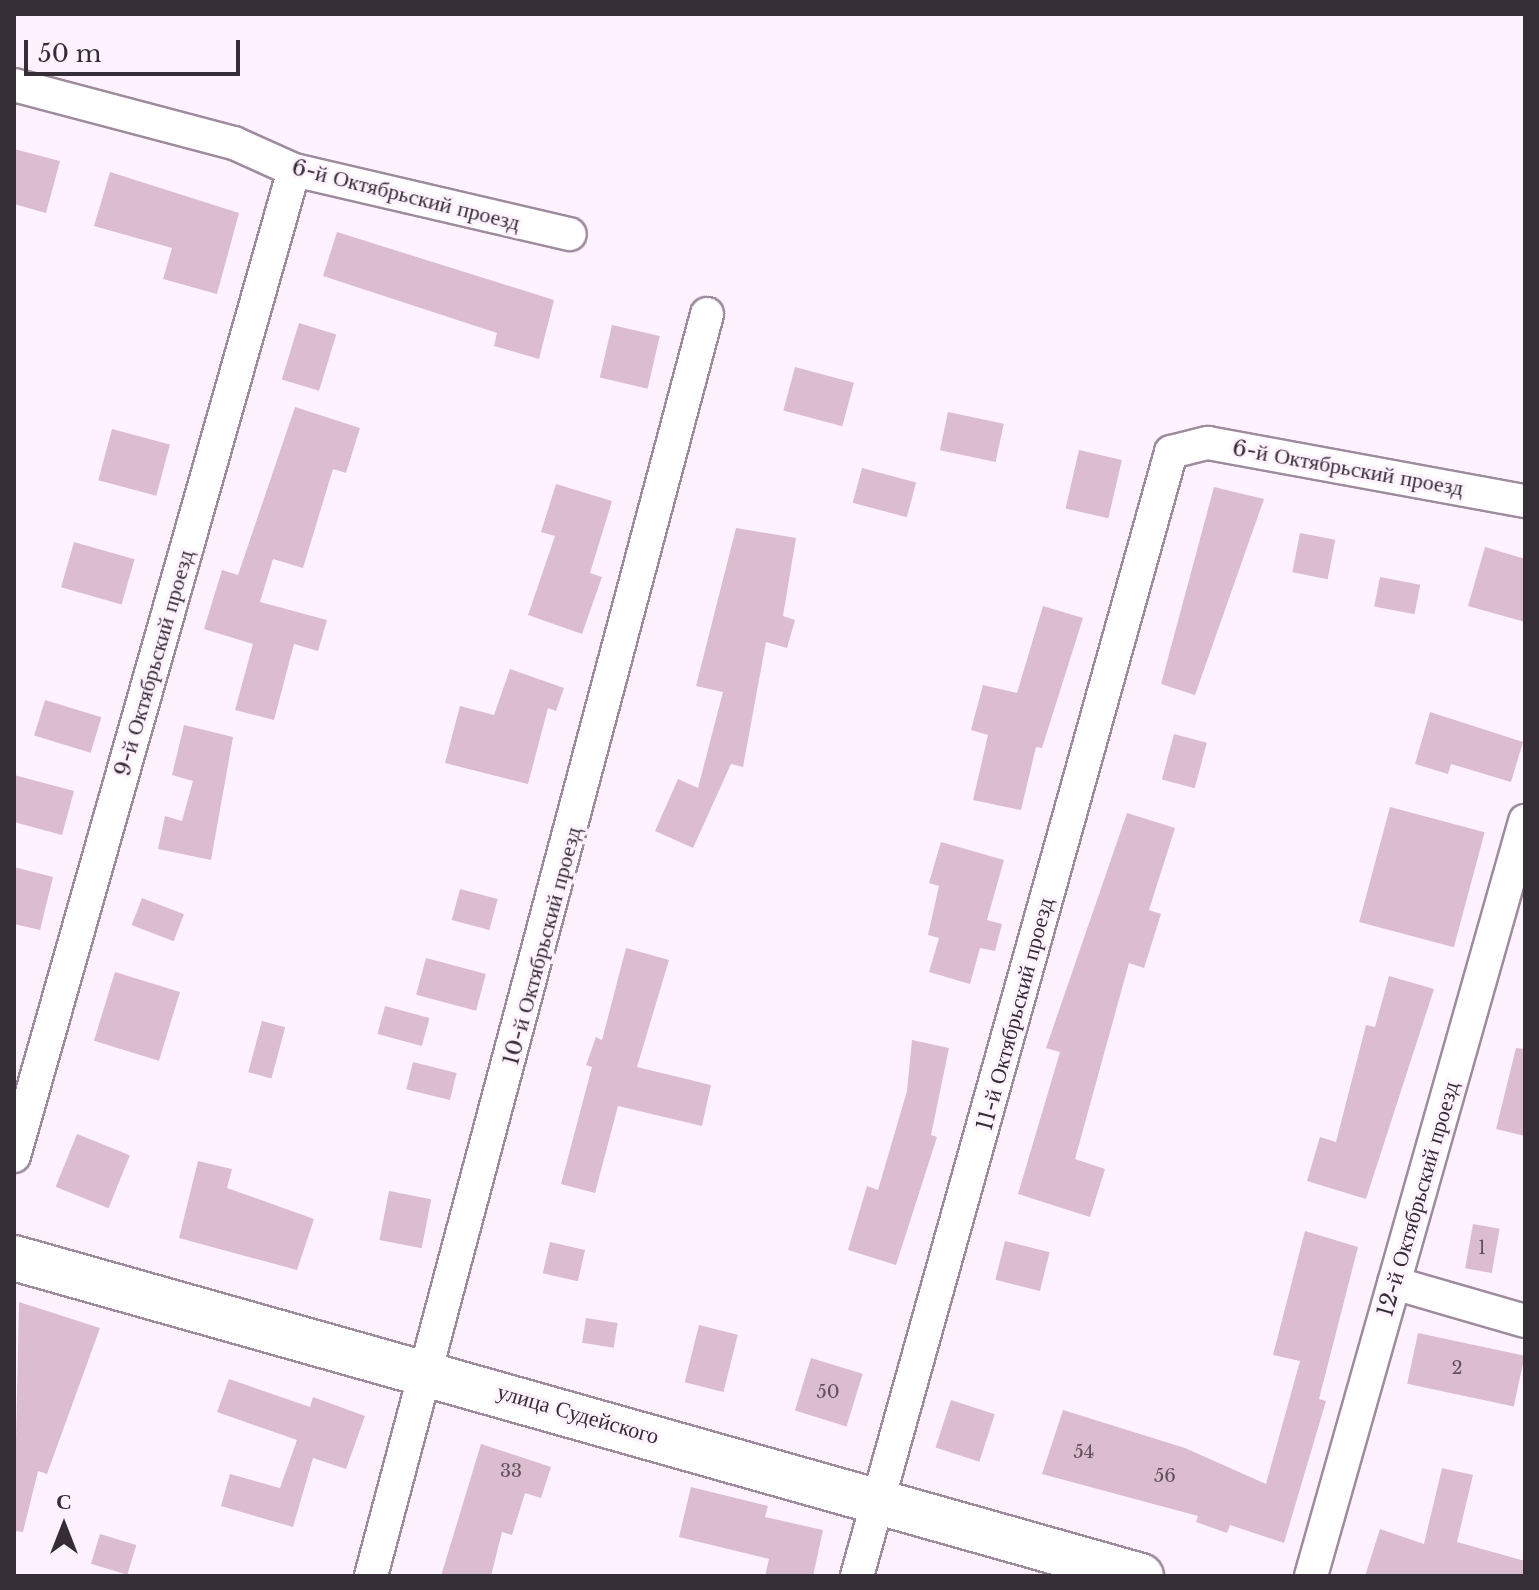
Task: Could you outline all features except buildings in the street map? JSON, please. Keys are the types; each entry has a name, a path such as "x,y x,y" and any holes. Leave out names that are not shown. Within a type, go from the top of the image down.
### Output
{"street":[{"name":"6-й Октябрьский проезд","path":"14,85 234,143 294,170 570,234"},
{"name":"9-й Октябрьский проезд","path":"14,1156 294,170"},
{"name":"10-й Октябрьский проезд","path":"371,1576 431,1372 707,314"},
{"name":"6-й Октябрьский проезд","path":"1171,452 1208,443 1525,501"},
{"name":"11-й Октябрьский проезд","path":"857,1576 1171,452"},
{"name":"12-й Октябрьский проезд","path":"1311,1576 1394,1283 1519,866 1525,821"},
{"name":"улица Судейского","path":"14,1258 431,1372 1141,1576"},
{"path":"1394,1283 1525,1321"}]}
